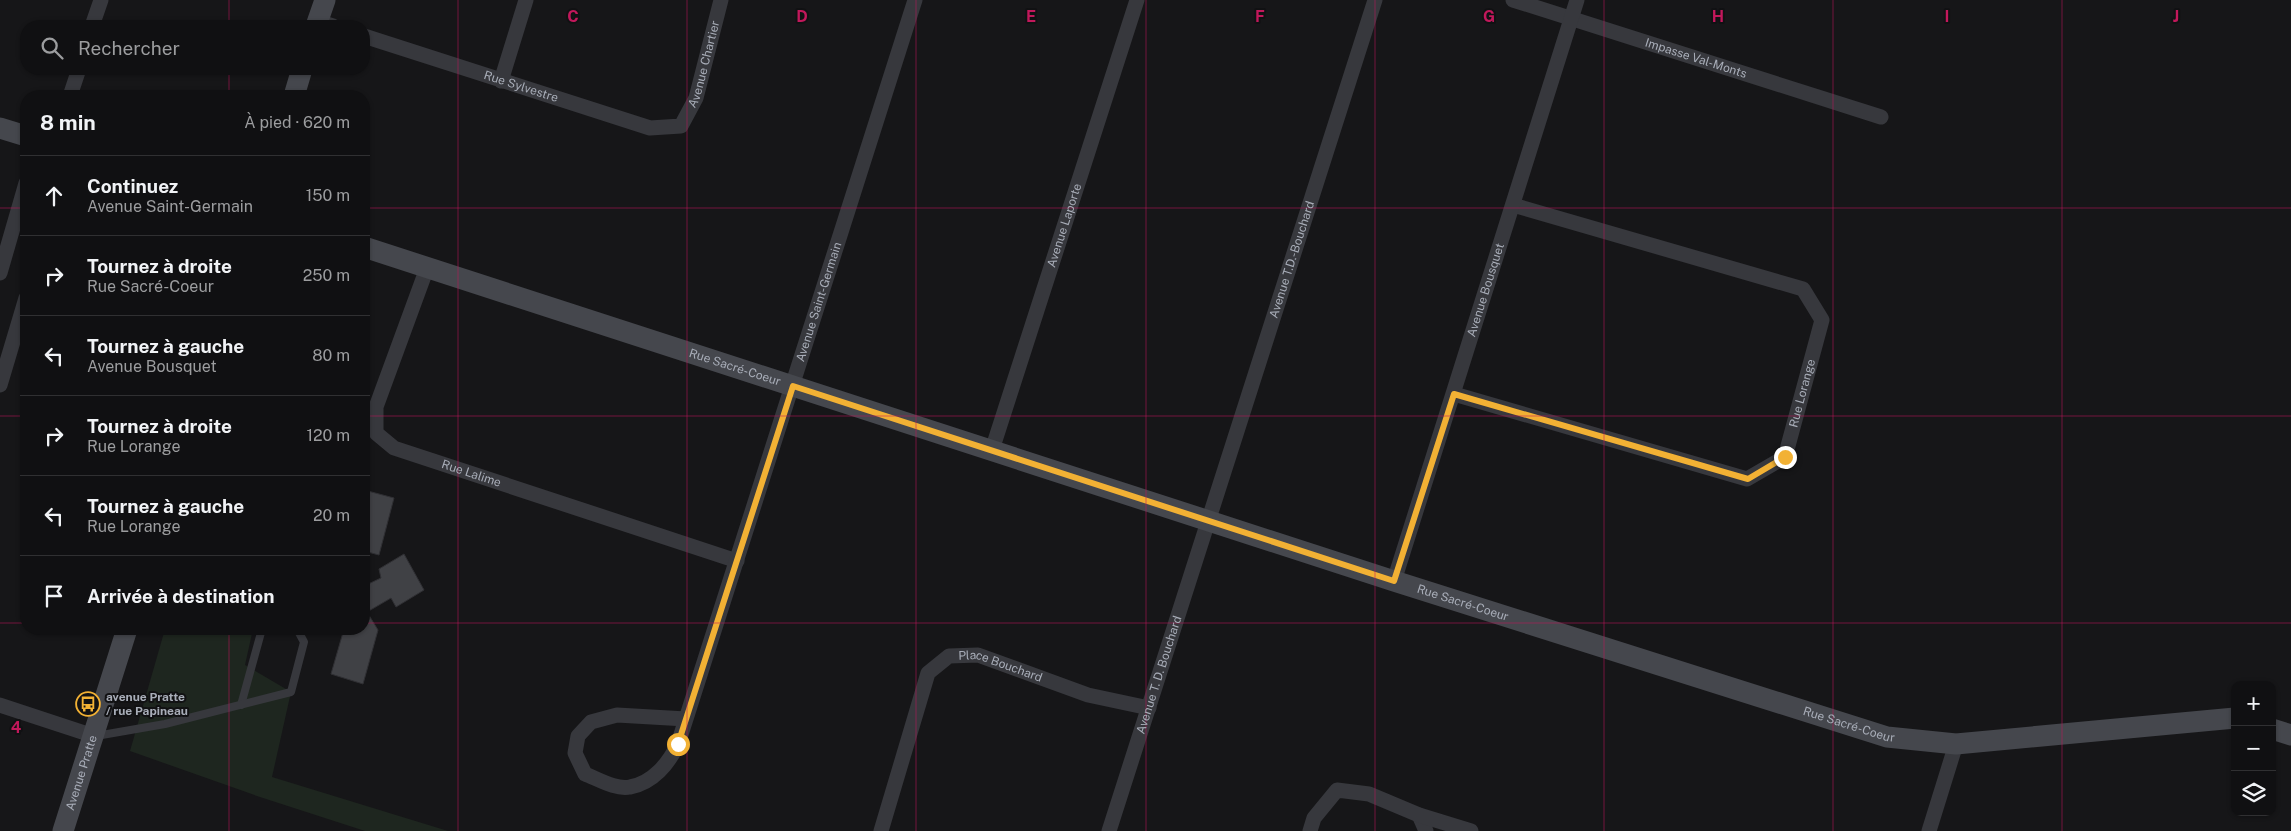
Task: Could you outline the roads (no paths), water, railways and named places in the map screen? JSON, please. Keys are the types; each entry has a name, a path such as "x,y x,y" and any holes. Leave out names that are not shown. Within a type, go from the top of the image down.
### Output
{"street":[{"path":"94,20 101,0"},
{"path":"322,20 324,0"},
{"path":"501,81 526,0"},
{"name":"Avenue Chartier","path":"681,126 696,98 721,0"},
{"name":"Avenue Saint-Germain","path":"686,719 617,715 591,722 578,736 575,753 585,774 612,785 630,788 654,776 671,758 686,719 737,561 915,0"},
{"name":"Avenue Laporte","path":"992,450 1137,0"},
{"name":"Avenue T.D.-Bouchard","path":"1207,520 1375,0"},
{"name":"Impasse Val-Monts","path":"1513,0 1881,117"},
{"name":"Avenue Bousquet","path":"1394,581 1577,0"},
{"name":"Rue Sylvestre","path":"370,38 650,128 681,126"},
{"path":"72,90 77,75"},
{"path":"296,90 300,75"},
{"path":"0,128 20,134"},
{"path":"0,273 20,204"},
{"name":"Rue Lorange","path":"1454,394 1748,479 1785,457 1822,320 1803,289 1512,205"},
{"name":"Rue Sacré-Coeur","path":"370,249 1394,581 1887,737 1956,744 2231,718"},
{"name":"Rue Lalime","path":"427,268 376,408 376,433 394,448 737,561"},
{"path":"0,385 20,318"},
{"name":"Avenue T. D. Bouchard","path":"1109,831 1207,520"},
{"name":"Avenue Pratte","path":"63,831 125,635"},
{"name":"Place Bouchard","path":"881,831 928,673 949,656 978,655 1088,695 1149,708"},
{"path":"0,705 94,736"},
{"path":"2276,730 2291,735"},
{"path":"1929,831 1956,744"},
{"path":"1310,831 1314,818 1337,790 1369,794 1419,815 1471,831"},
{"path":"1419,815 1426,831"}],"lane":[{"path":"241,705 260,635"},
{"path":"94,736 165,724 290,692 304,642 300,635"}],"place":[{"name":"avenue Pratte / rue Papineau","path":"88,704"}]}
